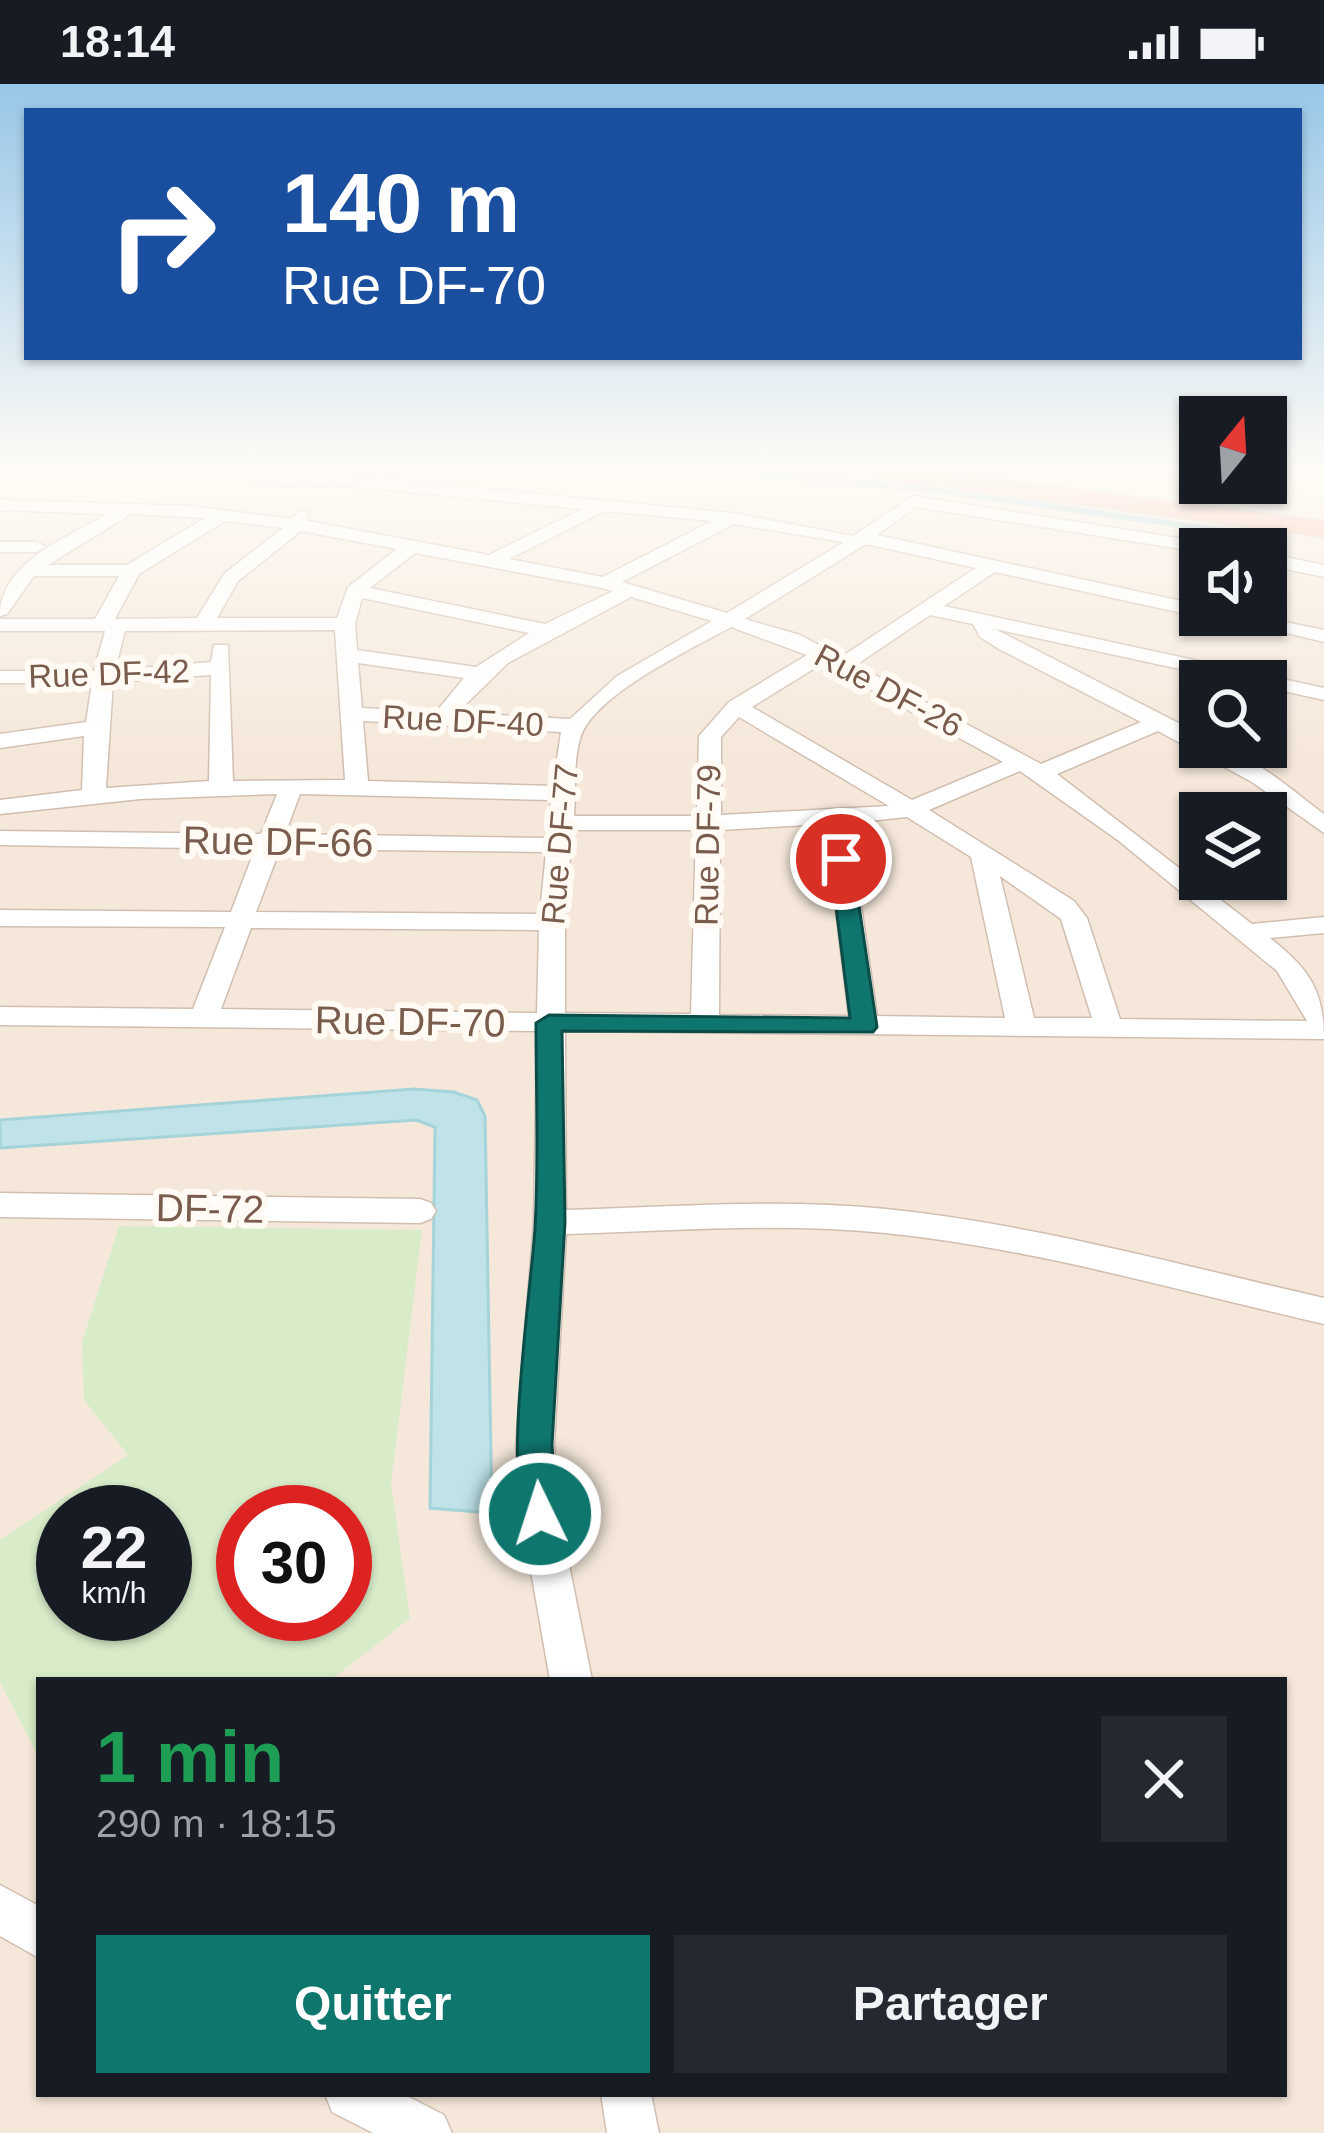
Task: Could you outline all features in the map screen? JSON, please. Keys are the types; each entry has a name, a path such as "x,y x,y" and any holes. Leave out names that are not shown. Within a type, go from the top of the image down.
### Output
{"street":[{"path":"0,610 34,567"},
{"path":"28,570 131,571 138,567"},
{"path":"221,785 214,625 231,578 245,567"},
{"path":"357,787 345,624 355,591 386,567"},
{"name":"Rue DF-26","path":"521,567 605,583 732,619 835,658 1031,768 1128,836 1288,966 1324,1028"},
{"path":"605,583 637,567"},
{"name":"Rue DF-77","path":"570,1677 540,1514 535,1445 550,1222 553,922 561,793 573,726 624,680 732,619 812,567"},
{"name":"Rue DF-79","path":"705,1024 710,736 737,707 930,609 990,567"},
{"path":"993,567 1179,628"},
{"path":"94,792 93,728 109,626 131,571"},
{"path":"442,718 453,699 481,674 630,590"},
{"path":"355,591 551,631"},
{"path":"930,609 982,620 1179,632"},
{"path":"982,620 987,633 1006,645 1179,732"},
{"path":"0,626 345,624"},
{"path":"1287,628 1324,636"},
{"path":"1198,636 1234,660"},
{"path":"346,655 481,674"},
{"name":"Rue DF-42","path":"0,676 101,676 217,668"},
{"path":"1287,686 1324,694"},
{"path":"737,707 898,811 982,852 1065,906 1073,917 1110,1030"},
{"name":"Rue DF-40","path":"352,714 573,726"},
{"name":"Rue DF-66","path":"0,838 271,841 558,834 898,811 1160,722"},
{"path":"0,741 93,728"},
{"path":"1244,768 1322,815"},
{"path":"203,1019 292,784"},
{"path":"0,807 94,792 221,785 561,793"},
{"path":"836,817 864,1027"},
{"path":"982,852 1022,1028"},
{"path":"0,918 553,922"},
{"path":"1245,932 1324,925"},
{"name":"Rue DF-70","path":"0,1016 1110,1030 1324,1028"},
{"name":"DF-72","path":"0,1205 420,1211"},
{"path":"550,1222 830,1217 885,1221 1013,1242 1324,1311"},
{"path":"356,2097 425,2133"},
{"path":"627,2097 634,2133"}],"shaded area":[{"path":"0,567 1179,567 1179,636 1287,636 1287,567 1324,567 1324,2133 0,2133"}],"green space":[{"path":"119,1226 422,1230 391,1483 410,1618 335,1677 36,1677 36,1752 0,1682 0,1540 36,1516 36,1641 192,1641 192,1485 83,1485 128,1455 84,1400 82,1342"}],"water":[{"path":"414,1089 454,1092 477,1100 485,1116 492,1513 430,1508 435,1127 416,1120 0,1148 0,1120"}],"route":[{"path":"540,1514 535,1445 550,1222 549,1023 864,1027 841,859"}]}
